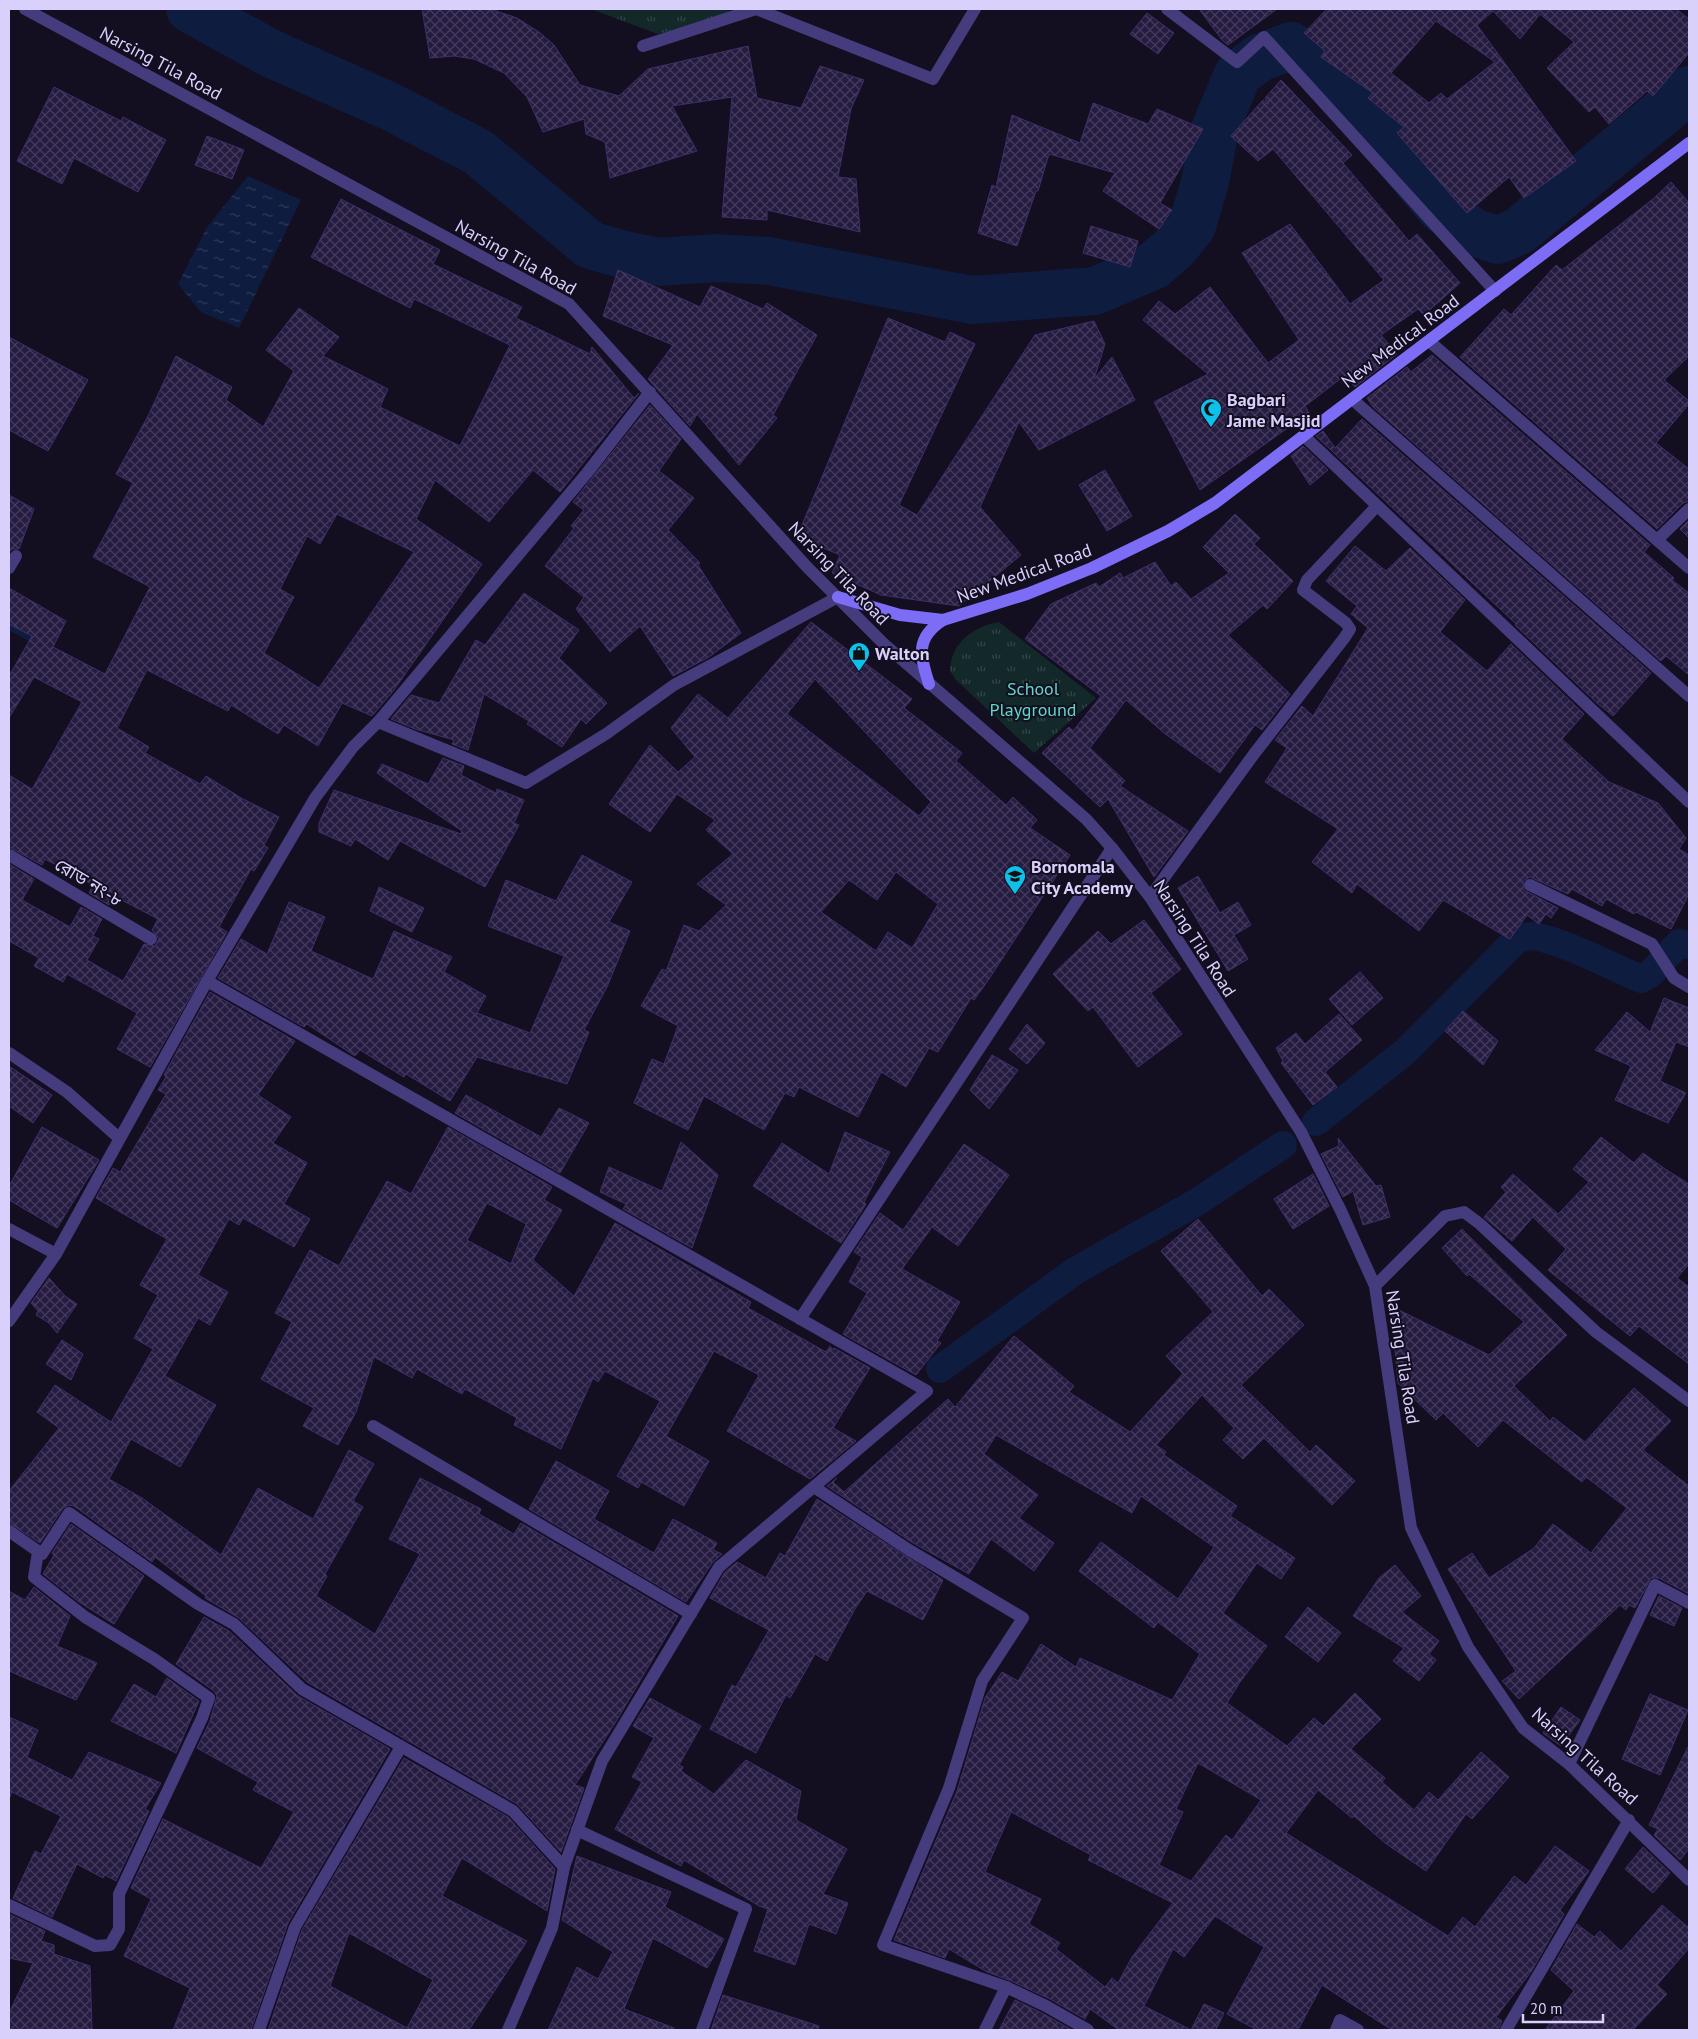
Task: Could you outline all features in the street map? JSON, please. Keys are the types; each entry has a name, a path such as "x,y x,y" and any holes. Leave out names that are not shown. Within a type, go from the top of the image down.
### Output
{"street":[{"name":"Narsing Tila Road","path":"25,9 569,304 807,567 884,644 1086,819 1112,848 1150,897 1300,1132 1341,1211 1375,1286 1411,1528 1468,1647 1523,1728 1569,1764 1689,1880"},
{"path":"643,46 756,9 933,79 975,9"},
{"path":"1167,9 1237,62 1264,37 1495,291"},
{"name":"New Medical Road","path":"838,597 900,615 943,620 1056,583 1142,545 1215,503 1689,143"},
{"path":"1429,341 1689,568"},
{"path":"9,1321 56,1254 207,981 315,798 353,747 378,722 587,473 650,392"},
{"path":"1352,399 1689,696"},
{"path":"1304,436 1689,802"},
{"path":"1150,897 1254,754 1345,638 1350,629 1346,623 1304,590 1307,580 1377,506"},
{"path":"1657,540 1689,508"},
{"path":"9,568 16,556"},
{"path":"378,722 526,783 606,734 674,685 838,597"},
{"path":"929,684 922,661 922,648 928,632 943,620"},
{"path":"800,1319 1112,848"},
{"name":"রোড নং-৮","path":"9,855 151,939"},
{"path":"1530,886 1652,944 1674,978 1689,987"},
{"path":"207,981 927,1391 719,1567 602,1761 564,1867 552,1928 508,2030"},
{"path":"9,1053 67,1092 119,1138"},
{"path":"1375,1286 1445,1216 1464,1212 1480,1224 1596,1332 1689,1401"},
{"path":"9,1229 56,1254"},
{"path":"373,1426 691,1614"},
{"path":"814,1487 909,1550 1023,1618 982,1680 949,1788 883,1945 1006,1988 1046,2006 1088,2030"},
{"path":"9,1531 42,1554 69,1513 198,1604 234,1624 302,1689 513,1811 564,1867"},
{"path":"9,1905 95,1946 110,1945 118,1928 119,1894 202,1718 209,1698 154,1660 85,1617 34,1577 38,1552"},
{"path":"1569,1764 1655,1585 1689,1602"},
{"path":"259,2030 295,1928 401,1747"},
{"path":"1506,2030 1629,1820"},
{"path":"577,1830 746,1909 702,2030"},
{"path":"985,2030 1006,1988"},
{"path":"1336,2030 1340,2020 1358,2030"}],"green space":[{"path":"591,9 731,9 722,17 658,34"},
{"name":"School Playground","path":"999,622 1096,698 1034,753 956,680 950,671 954,652 965,638 981,627"}],"water":[{"path":"248,176 301,200 239,328 201,312 178,284 207,227"}],"building":[{"path":"422,9 490,9 517,18 539,32 554,45 580,85 619,96 648,69 748,46 757,98 801,108 820,66 864,80 851,109 838,177 856,179 860,232 767,210 767,220 722,217 732,97 672,106 697,151 610,178 605,142 586,134 584,119 543,132 527,97 504,73 474,59 454,56 430,58"},
{"path":"1199,9 1277,9 1228,45 1222,40"},
{"path":"1327,9 1676,9 1689,19 1689,53 1653,96 1647,91 1609,124 1595,107 1589,112 1547,68 1574,42 1540,14 1520,39 1493,11 1477,25 1576,161 1524,198 1509,177 1467,213 1397,133 1404,127 1368,98 1373,93 1321,57 1325,51 1304,33","holes":["1436,21 1495,62 1447,99 1441,93 1429,103 1391,73"]},
{"path":"1147,13 1174,33 1158,54 1130,34"},
{"path":"1281,80 1352,155 1343,163 1409,241 1417,234 1460,283 1424,315 1418,309 1381,335 1397,354 1355,387 1344,376 1305,406 1309,413 1200,490 1154,402 1208,374 1143,320 1159,301 1175,314 1210,287 1268,363 1299,340 1242,253 1290,224 1350,304 1384,280 1273,149 1258,161 1231,136 1263,100 1269,104 1265,98"},
{"path":"54,87 121,121 123,117 166,140 138,192 74,158 62,184 17,161"},
{"path":"1093,103 1148,124 1157,109 1203,129 1160,203 1172,210 1159,229 1103,191 1115,173 1049,154 1038,191 1036,191 1017,246 978,233 992,185 996,187 1012,115 1080,143"},
{"path":"207,136 244,150 232,179 195,165"},
{"path":"1671,182 1689,203 1689,356 1664,380 1689,401 1689,404 1656,443 1689,469 1689,501 1683,503 1657,529 1460,357 1504,309 1511,315 1556,265 1562,270 1653,199"},
{"path":"341,199 440,250 433,264 522,307 516,318 590,354 592,347 634,398 639,393 560,492 533,470 489,522 435,480 416,519 482,564 394,690 372,716 342,703 318,746 284,725 278,734 231,705 228,711 147,670 117,728 149,747 145,753 200,784 206,776 243,799 279,817 264,845 268,848 254,871 251,869 219,927 227,932 150,1067 117,1049 137,1013 67,974 63,982 34,966 39,958 9,941 9,864 34,879 22,900 70,927 81,907 102,919 93,936 99,939 87,960 123,981 144,944 155,946 159,939 152,930 158,919 114,896 109,905 89,893 93,885 45,859 42,865 9,847 9,775 32,789 82,702 34,677 9,718 9,676 32,636 9,624 9,588 66,621 53,647 105,674 150,587 93,557 133,483 116,474 148,416 176,356 232,387 226,400 263,427 294,371 266,350 299,308 339,337 323,356 388,389 380,407 460,446 510,345 414,299 410,308 311,257","holes":["337,514 414,552 319,688 264,653 294,597 280,589 307,536 320,544"]},
{"path":"1091,226 1138,241 1130,267 1083,253"},
{"path":"618,270 700,307 711,286 763,309 767,303 817,335 773,415 777,418 739,465 697,414 690,426 648,379 673,345 603,316"},
{"path":"888,318 945,342 950,332 975,344 899,505 917,515 1035,335 1094,321 1105,344 1094,379 1112,357 1135,400 1039,450 1019,422 980,507 1021,555 959,606 881,595 832,573 840,555 797,537"},
{"path":"9,337 88,380 48,451 9,430"},
{"path":"1432,355 1650,545 1644,552 1674,578 1672,580 1689,593 1689,675 1666,656 1661,661 1373,407 1367,398 1407,367 1411,372"},
{"path":"650,405 681,439 659,471 694,498 668,530 700,563 698,565 741,633 709,657 673,676 640,626 610,652 576,609 584,597 545,566 574,528 571,526 584,510 573,502"},
{"path":"1362,419 1651,673 1613,716 1597,703 1316,436 1323,431 1335,448"},
{"path":"1303,446 1328,470 1310,485 1291,456"},
{"path":"1105,470 1132,516 1107,531 1079,485"},
{"path":"9,495 34,509 19,549 12,549 9,552"},
{"path":"1235,514 1260,538 1254,544 1293,581 1267,609 1263,605 1228,635 1290,694 1262,730 1255,725 1220,773 1164,733 1126,700 1090,748 1125,781 1120,786 1188,831 1154,877 1108,799 1100,807 1042,753 1069,727 1073,731 1101,696 1025,639 1051,604 1096,583 1099,587 1120,573 1123,578 1155,562 1171,586 1176,582 1191,599 1229,573 1203,547"},
{"path":"1689,520 1689,538 1680,529"},
{"path":"1355,546 1386,571 1410,548 1465,600 1440,632 1487,671 1511,644 1584,714 1562,739 1609,782 1658,803 1686,838 1679,849 1689,855 1689,894 1671,929 1636,912 1634,914 1606,899 1602,906 1572,889 1568,894 1530,877 1523,881 1524,890 1558,908 1551,918 1546,914 1539,924 1527,915 1510,939 1443,900 1419,931 1357,884 1352,893 1312,862 1338,829 1265,782 1287,748 1275,740 1302,706 1313,716 1368,628 1351,614 1357,606 1326,581"},
{"path":"524,593 579,630 559,658 607,703 586,724 581,719 562,747 527,724 529,721 484,694 468,750 452,744 454,740 415,729 391,719 411,695 439,703 476,640 485,645"},
{"path":"811,622 912,699 904,708 962,753 956,761 1006,805 1013,797 1037,820 1030,828 1070,855 987,982 974,1000 971,998 938,1052 929,1048 906,1087 881,1072 858,1117 799,1087 794,1097 785,1093 764,1130 704,1096 688,1130 634,1103 652,1059 664,1064 678,1026 641,1006 662,969 666,971 684,925 699,931 726,905 697,884 733,854 706,830 715,820 677,794 650,832 609,804 650,745 678,772 695,757 671,728 698,694 728,718","holes":["815,679 931,802 919,816 787,714","896,872 938,904 912,948 888,932 876,951 821,912 849,880 877,900"]},
{"path":"443,758 464,766 461,775 496,793 497,789 524,800 514,823 519,825 485,887 400,841 388,860 355,839 351,846 319,832 319,823 334,790 461,834 462,831 377,773 382,764 428,784"},
{"path":"582,855 632,882 609,922 630,931 607,987 584,1030 589,1032 567,1084 477,1057 450,1101 406,1074 404,1077 360,1050 355,1056 307,1024 304,1027 218,978 241,939 267,954 289,902 325,917 311,951 373,979 394,931 452,957 444,972 486,996 477,1013 530,1033 564,956 488,926 506,880 556,901"},
{"path":"1198,876 1220,913 1238,902 1251,925 1234,935 1248,959 1228,971 1178,888"},
{"path":"379,887 424,908 412,932 370,911"},
{"path":"1144,920 1181,969 1151,993 1182,1034 1138,1067 1093,1007 1088,1011 1053,974 1098,931 1111,944"},
{"path":"1360,972 1383,998 1352,1025 1329,999"},
{"path":"210,992 295,1041 258,1095 291,1117 273,1143 307,1163 284,1204 310,1219 294,1247 243,1218 239,1225 229,1219 198,1275 228,1292 210,1325 198,1318 165,1376 216,1405 180,1467 131,1439 109,1479 142,1498 221,1555 258,1488 313,1519 349,1450 374,1464 353,1501 363,1507 325,1574 327,1576 316,1596 375,1634 420,1554 389,1539 420,1478 481,1509 479,1514 514,1534 521,1523 678,1616 617,1720 575,1785 584,1788 561,1852 517,1804 307,1682 239,1618 205,1598 206,1596 155,1557 152,1562 74,1506 69,1505 63,1508 40,1543 9,1523 9,1491 59,1428 37,1412 55,1385 111,1422 153,1349 134,1338 158,1295 140,1285 167,1239 96,1198 113,1168 120,1172 166,1094 158,1090 166,1077 164,1075"},
{"path":"1664,998 1689,1008 1689,1047 1676,1042 1660,1081 1686,1093 1668,1123 1615,1100 1631,1066 1595,1050 1627,1012 1650,1032"},
{"path":"1463,1011 1498,1041 1483,1065 1445,1031"},
{"path":"1339,1014 1362,1040 1325,1072 1337,1087 1313,1105 1281,1063 1283,1061 1276,1048 1296,1033 1305,1044"},
{"path":"1027,1024 1045,1043 1027,1064 1009,1049"},
{"path":"992,1055 1018,1070 989,1109 970,1090"},
{"path":"9,1066 52,1095 33,1123 9,1106"},
{"path":"466,1095 541,1137 559,1108 589,1123 560,1173 455,1113"},
{"path":"42,1127 99,1160 57,1228 9,1200 9,1186"},
{"path":"448,1127 552,1187 544,1200 562,1210 533,1260 574,1296 615,1223 751,1302 748,1308 826,1352 830,1346 833,1350 834,1348 870,1368 833,1428 856,1441 810,1479 727,1431 759,1375 714,1351 666,1436 709,1461 684,1506 641,1482 638,1488 617,1476 660,1401 605,1371 598,1382 593,1378 561,1449 514,1425 517,1418 465,1389 462,1394 417,1369 412,1378 374,1357 356,1412 338,1445 303,1426 314,1408 261,1379 292,1322 275,1313 310,1250 339,1266 387,1181 411,1194","holes":["487,1203 526,1224 511,1264 467,1240"]},
{"path":"845,1132 890,1152 864,1202 866,1204 841,1243 753,1186 782,1143 829,1174"},
{"path":"1601,1137 1634,1163 1643,1153 1689,1184 1689,1264 1677,1278 1689,1287 1689,1364 1639,1326 1630,1336 1548,1270 1566,1249 1533,1217 1512,1241 1484,1217 1506,1192 1501,1187 1513,1174 1558,1214 1589,1182 1573,1169"},
{"path":"1338,1138 1376,1186 1381,1185 1390,1217 1363,1225 1353,1191 1343,1197 1321,1154 1339,1146"},
{"path":"681,1142 718,1175 692,1248 623,1209 626,1204 600,1192 609,1167 662,1191"},
{"path":"964,1144 1009,1175 958,1246 932,1227 902,1269 960,1302 937,1341 941,1343 916,1375 843,1334 867,1293 849,1282 862,1257 854,1252 880,1213 903,1230"},
{"path":"1313,1174 1329,1206 1293,1229 1274,1199"},
{"path":"1198,1219 1262,1296 1269,1289 1304,1325 1241,1385 1310,1452 1316,1445 1355,1481 1332,1505 1264,1438 1243,1459 1223,1440 1234,1428 1202,1395 1156,1445 1166,1452 1164,1455 1237,1506 1230,1516 1295,1558 1281,1579 1257,1563 1223,1613 1267,1646 1227,1703 1287,1746 1314,1718 1323,1726 1355,1693 1381,1719 1351,1749 1385,1778 1382,1782 1414,1810 1429,1792 1438,1800 1481,1752 1509,1777 1472,1819 1466,1814 1426,1871 1385,1843 1354,1816 1352,1818 1318,1790 1286,1833 1448,1936 1463,1917 1475,1927 1514,1876 1526,1885 1555,1846 1589,1871 1560,1910 1564,1914 1531,1972 1496,2017 1502,2021 1498,2030 1392,2030 1322,1985 1298,2030 1257,2030 1227,2014 1264,1947 1215,1916 1184,1957 1173,1949 1144,2006 1191,2030 1119,2030 1090,2009 1085,2019 1050,1999 987,1972 949,1949 945,1958 894,1940 957,1791 985,1698 1002,1672 1018,1681 1041,1644 1076,1667 1080,1658 1172,1700 1200,1654 1158,1622 1154,1628 1079,1571 1101,1542 1178,1599 1214,1547 1141,1496 1132,1513 996,1435 984,1454 1038,1495 1019,1518 1054,1543 1034,1571 991,1539 969,1574 913,1543 827,1486 837,1478 833,1482 844,1492 948,1399 955,1407 1014,1336 1074,1386 1069,1392 1130,1432 1183,1374 1166,1356 1213,1312 1161,1251","holes":["1198,1763 1261,1800 1232,1840 1226,1835 1191,1881 1159,1865 1183,1812 1176,1809","1011,1812 1091,1855 1088,1860 1173,1903 1132,1957 1118,1983 1112,1978 1105,1987 1056,1949 1060,1943 1029,1924 1041,1899 985,1872"]},
{"path":"1462,1229 1567,1335 1514,1386 1550,1421 1553,1417 1585,1442 1634,1388 1671,1421 1643,1450 1689,1486 1689,1594 1659,1578 1651,1578 1635,1608 1629,1605 1626,1610 1620,1605 1519,1699 1502,1681 1516,1671 1448,1569 1472,1553 1489,1578 1534,1548 1553,1524 1591,1553 1627,1508 1586,1477 1582,1482 1503,1420 1478,1447 1443,1413 1436,1420 1398,1383 1391,1306 1489,1355 1524,1322 1469,1274 1467,1276 1442,1248"},
{"path":"49,1278 65,1296 77,1304 57,1333 49,1323 36,1315 38,1311 31,1303"},
{"path":"62,1340 83,1354 71,1380 46,1364"},
{"path":"556,1461 609,1491 594,1519 654,1553 673,1519 717,1543 713,1550 722,1554 712,1563 686,1602 529,1509"},
{"path":"817,1499 943,1580 923,1620 867,1591 827,1661 815,1654 790,1698 786,1695 756,1753 710,1729 732,1685 736,1687 769,1630 710,1598 725,1572 737,1562 766,1578 780,1553 785,1556"},
{"path":"71,1524 144,1576 114,1624 79,1602 43,1574 54,1555 52,1553"},
{"path":"1395,1565 1421,1596 1402,1612 1439,1641 1429,1654 1436,1660 1419,1681 1393,1661 1404,1648 1353,1616 1379,1578"},
{"path":"34,1587 70,1616 57,1646 97,1663 76,1700 9,1671 9,1591 25,1600"},
{"path":"1659,1596 1682,1608 1674,1626 1650,1615"},
{"path":"1308,1607 1341,1633 1318,1662 1285,1637"},
{"path":"204,1617 229,1631 298,1696 390,1749 288,1923 251,2030 173,2030 190,1988 124,1956 151,1899 131,1888 163,1819 261,1868 294,1812 253,1790 258,1782 197,1748 210,1721 217,1696 214,1691 176,1664"},
{"path":"167,1678 199,1701 176,1753 111,1721 134,1684 156,1697"},
{"path":"1650,1694 1688,1710 1660,1775 1622,1759"},
{"path":"650,1698 701,1726 679,1765 683,1767 681,1771 714,1794 746,1760 801,1791 796,1820 847,1849 823,1894 848,1903 836,1934 809,1924 795,1965 754,1951 768,1909 759,1906 684,1860 681,1866 615,1829 642,1782 632,1777 654,1738 633,1726"},
{"path":"1561,1707 1580,1720 1561,1746 1543,1733"},
{"path":"9,1717 38,1730 27,1757 72,1780 89,1752 161,1783 145,1809 149,1811 116,1881 105,1875 103,1878 77,1864 52,1917 13,1898 35,1851 41,1854 61,1816 12,1792 9,1799"},
{"path":"1689,1745 1689,1849 1680,1860 1654,1835 1658,1829 1649,1825"},
{"path":"404,1758 508,1817 555,1869 547,1911 462,1858 442,1896 527,1941 469,2030 268,2030 302,1930","holes":["349,1933 433,1980 407,2028 330,1986"]},
{"path":"1643,1847 1670,1873 1653,1893 1625,1869"},
{"path":"577,1856 671,1892 665,1907 724,1939 707,1968 653,1938 624,2009 674,2028 674,2030 548,2030 577,1967 598,1979 613,1952 562,1920"},
{"path":"1662,1905 1689,1928 1689,1948 1657,1985 1667,1994 1633,2030 1545,2030 1574,1991 1551,1970 1577,1924 1594,1937 1600,1931 1621,1951"},
{"path":"9,1914 45,1931 41,1941 54,1945 54,1954 90,1966 92,2030 9,2030 9,2013 33,1963 9,1958"},
{"path":"723,1995 819,2026 818,2030 711,2030"},
{"path":"1015,2000 1042,2013 1072,2030 999,2030"},
{"path":"1204,2004 1224,2013 1216,2030 1191,2030"}],"waterway":[{"path":"190,9 270,53 389,106 478,152 590,245 659,262 716,258 769,261 972,300 1095,291 1153,266 1175,247 1192,226 1205,182 1215,129 1238,74 1259,58 1291,46 1310,59 1334,82 1440,208 1473,232 1498,240 1519,231 1689,90"},
{"path":"9,626 39,642"},
{"path":"1316,1122 1406,1051 1516,940 1531,936 1556,942 1641,979 1650,974 1679,943 1689,945"},
{"path":"940,1369 1075,1271 1197,1202 1283,1145"}],"place":[{"name":"Bagbari Jame Masjid","path":"1211,428"},
{"name":"Walton","path":"859,672"},
{"name":"Bornomala City Academy","path":"1015,895"}]}
